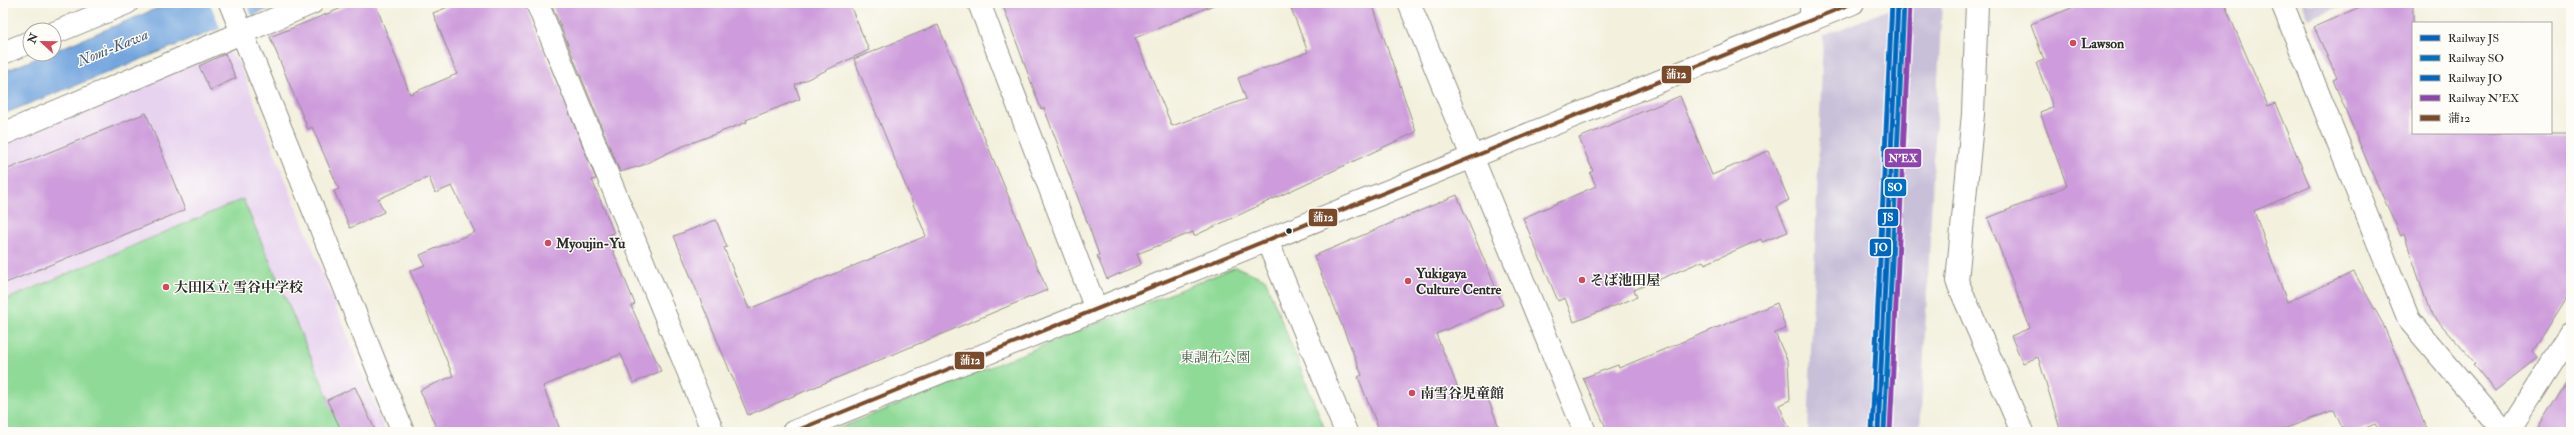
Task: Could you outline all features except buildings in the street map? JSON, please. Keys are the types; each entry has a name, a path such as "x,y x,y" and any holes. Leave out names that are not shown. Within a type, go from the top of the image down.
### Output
{"street":[{"path":"62,30 127,3"},
{"path":"230,3 403,432"},
{"path":"3,134 241,30 312,3"},
{"path":"537,3 713,432"},
{"path":"979,3 1096,309"},
{"path":"1409,3 1585,432"},
{"path":"792,432 1472,156 1811,12 1853,3"},
{"path":"1977,3 1973,114 1957,281 2022,432"},
{"path":"2282,3 2408,320 2504,432"},
{"path":"3,53 22,45"},
{"path":"1267,240 1346,432"},
{"path":"2508,432 2571,333"}],"shaded area":[{"path":"1904,3 1942,3 1920,432 1808,432 1823,36"},
{"path":"2302,3 2348,3 2309,19"},
{"name":"大田区立 雪谷中学校","path":"228,51 239,63 386,432 3,432 3,143"}],"green space":[{"path":"243,199 343,432 3,432 3,301"},
{"name":"東調布公園","path":"1236,267 1265,279 1326,432 830,432"}],"water":[{"name":"Nomi-Kawa","path":"170,3 283,3 3,114 3,72 27,62 62,62 62,48"}],"pier":[{"path":"210,3 246,3 253,18 221,30"}],"rail line":[{"name":"JO","path":"1872,432 1892,3"},
{"name":"JS","path":"1878,432 1898,3"},
{"name":"SO","path":"1884,432 1904,3"},
{"name":"N'EX","path":"1890,432 1910,4"}],"transit line":[{"name":"蒲12","path":"793,432 1853,3"}],"place":[{"name":"Lawson","path":"2073,43"},
{"name":"Myoujin-Yu","path":"548,243"},
{"name":"そば池田屋","path":"1582,280"},
{"name":"Yukigaya Culture Centre","path":"1408,281"},
{"name":"大田区立 雪谷中学校","path":"166,287"},
{"name":"南雪谷児童館","path":"1412,393"}]}
